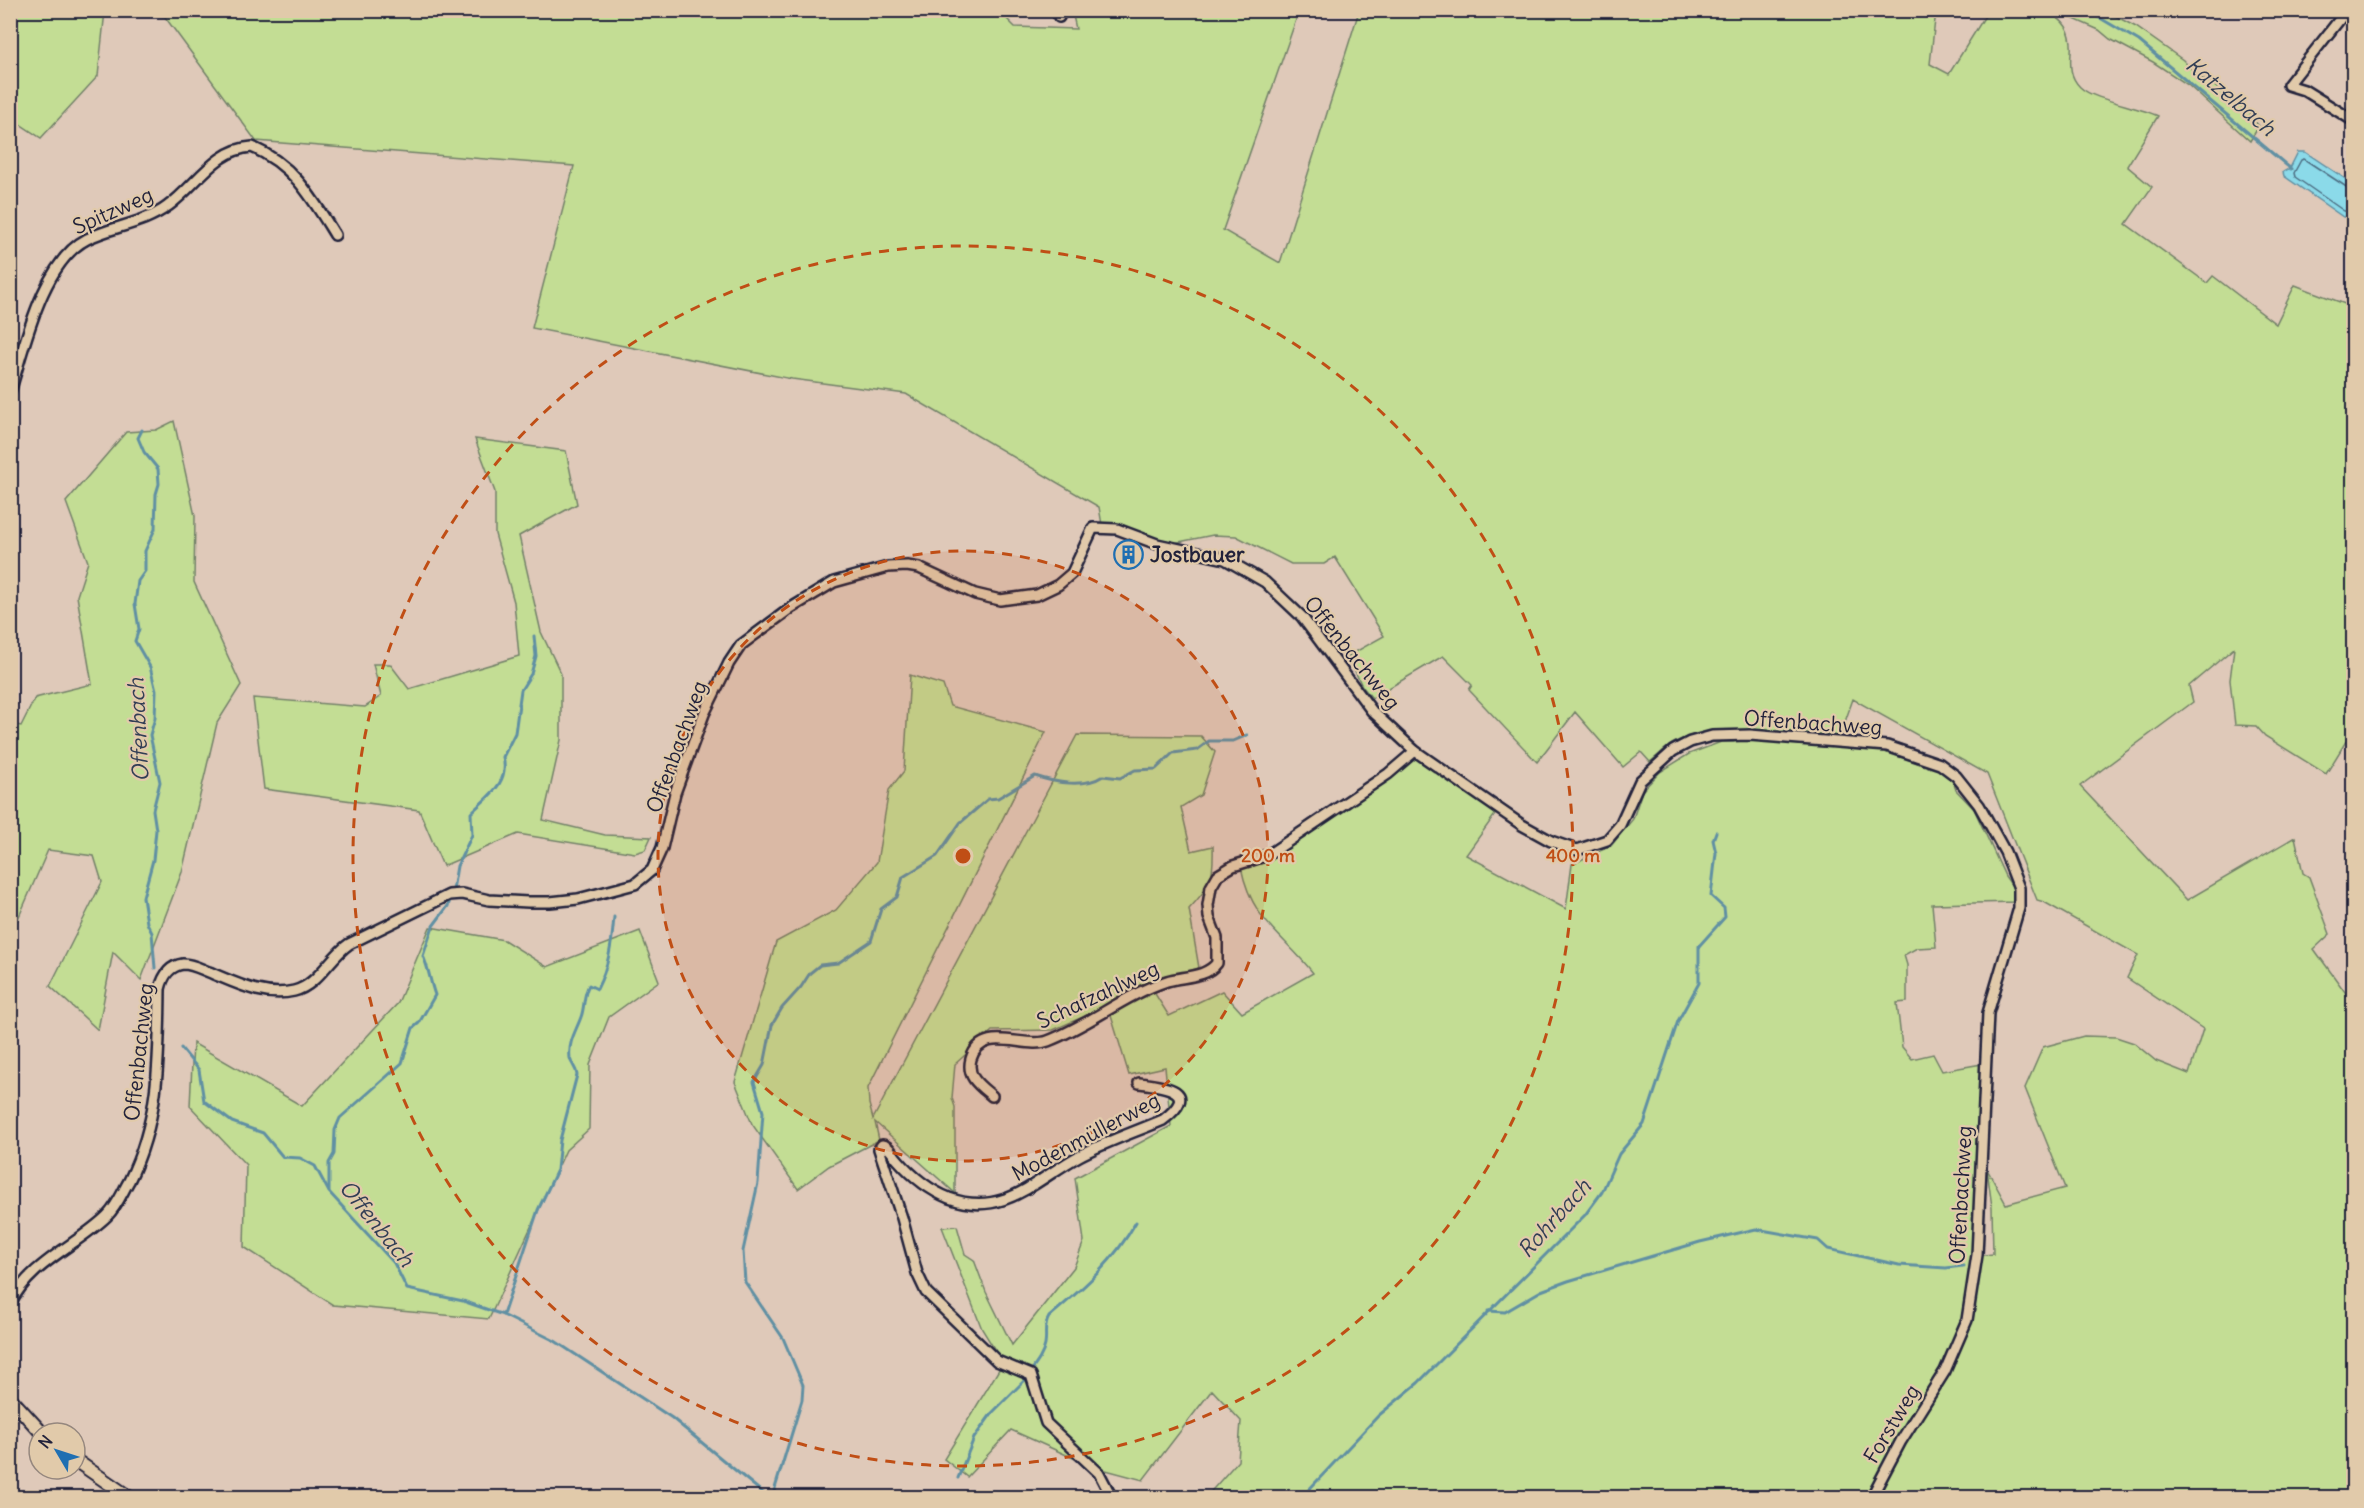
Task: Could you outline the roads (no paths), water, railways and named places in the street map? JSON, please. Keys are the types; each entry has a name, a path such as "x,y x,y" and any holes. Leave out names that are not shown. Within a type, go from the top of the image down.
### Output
{"street":[{"path":"2347,10 2288,85 2304,90 2354,121"},
{"name":"Spitzweg","path":"10,392 28,332 53,276 67,256 90,238 150,216 167,207 224,155 234,150 252,147 284,164 312,198 335,235"},
{"name":"Offenbachweg","path":"10,1305 16,1292 46,1263 107,1216 132,1174 147,1140 152,1118 159,1064 160,989 163,978 170,969 190,964 246,987 268,993 296,991 307,985 338,952 350,944 449,895 462,894 489,900 550,902 578,900 634,884 652,870 662,848 675,793 704,714 729,663 741,645 791,608 834,582 888,567 919,568 975,594 1000,600 1020,599 1048,591 1064,581 1076,567 1091,531 1096,527 1117,529 1157,544 1225,559 1265,582 1302,616 1372,711 1414,751 1522,825 1551,841 1577,850 1602,843 1615,833 1640,781 1666,757 1690,742 1712,736 1750,735 1887,746 1940,764 1956,776 1979,805 2005,852 2019,888 2020,898 2017,917 1988,1013 1977,1255 1967,1320 1945,1371"},
{"name":"Schafzahlweg","path":"992,1096 976,1082 970,1072 972,1058 980,1047 987,1042 1003,1039 1031,1043 1048,1041 1119,1002 1167,981 1211,970 1217,963 1217,938 1209,917 1208,905 1211,888 1218,875 1233,866 1268,855 1388,774 1414,751"},
{"name":"Modenmüllerweg","path":"1112,1497 1099,1473 1046,1423 1031,1375 997,1361 926,1292 917,1274 902,1218 879,1149 882,1145 888,1147 914,1176 944,1196 975,1205 1000,1202 1080,1156 1163,1120 1174,1111 1179,1101 1178,1093 1172,1088 1139,1083"},
{"name":"Forstweg","path":"1871,1497 1901,1441 1945,1371"},
{"path":"10,1398 31,1421"},
{"path":"87,1468 130,1497"}],"water":[{"path":"2298,152 2305,152 2353,184 2353,216 2343,217 2284,176 2283,172 2290,168"}],"waterway":[{"name":"Katzelbach","path":"2081,10 2100,18 2139,41 2291,169"},
{"name":"Offenbach","path":"142,430 138,438 144,452 158,469 159,484 156,494 155,529 145,551 145,571 138,581 135,604 139,629 135,641 150,667 156,691 155,718 150,735 160,782 153,810 156,830 153,860 143,897 147,923 152,933 155,968"},
{"path":"453,890 457,866 472,835 471,813 496,788 503,774 503,757 515,733 521,690 531,674 536,656 534,636"},
{"path":"772,1498 802,1400 803,1385 783,1338 745,1282 743,1251 758,1183 763,1112 754,1082 764,1065 772,1025 782,1008 810,973 820,965 838,963 871,941 881,909 897,897 903,877 937,856 960,823 988,799 998,798 1035,776 1070,783 1088,782 1103,776 1120,778 1135,770 1156,769 1173,753 1197,750 1209,741 1233,741 1247,735"},
{"name":"Rohrbach","path":"1301,1498 1378,1416 1418,1383 1585,1215 1602,1192 1619,1154 1644,1124 1678,1021 1699,983 1699,946 1725,917 1724,908 1711,896 1716,853 1713,840 1716,832"},
{"path":"329,1191 329,1163 334,1154 335,1130 340,1118 402,1063 413,1028 419,1023 435,995 423,956 433,926 450,900"},
{"path":"503,1315 538,1210 557,1170 560,1140 577,1075 570,1058 571,1042 582,1013 587,989 589,985 597,989 604,972 611,945 614,917"},
{"name":"Offenbach","path":"181,1048 199,1070 204,1101 232,1122 263,1133 283,1157 300,1158 315,1166 329,1192 394,1263 407,1289 463,1301 503,1315 555,1341 672,1418 769,1498"},
{"path":"1031,1371 1044,1349 1046,1324 1049,1317 1086,1285 1108,1262 1136,1222"},
{"path":"1488,1311 1505,1312 1541,1291 1568,1281 1700,1242 1756,1229 1818,1240 1828,1249 1899,1265 1946,1268 1963,1266"},
{"path":"958,1478 974,1438 992,1413 1025,1380"}],"place":[{"name":"Jostbauer","path":"1129,555"}]}
